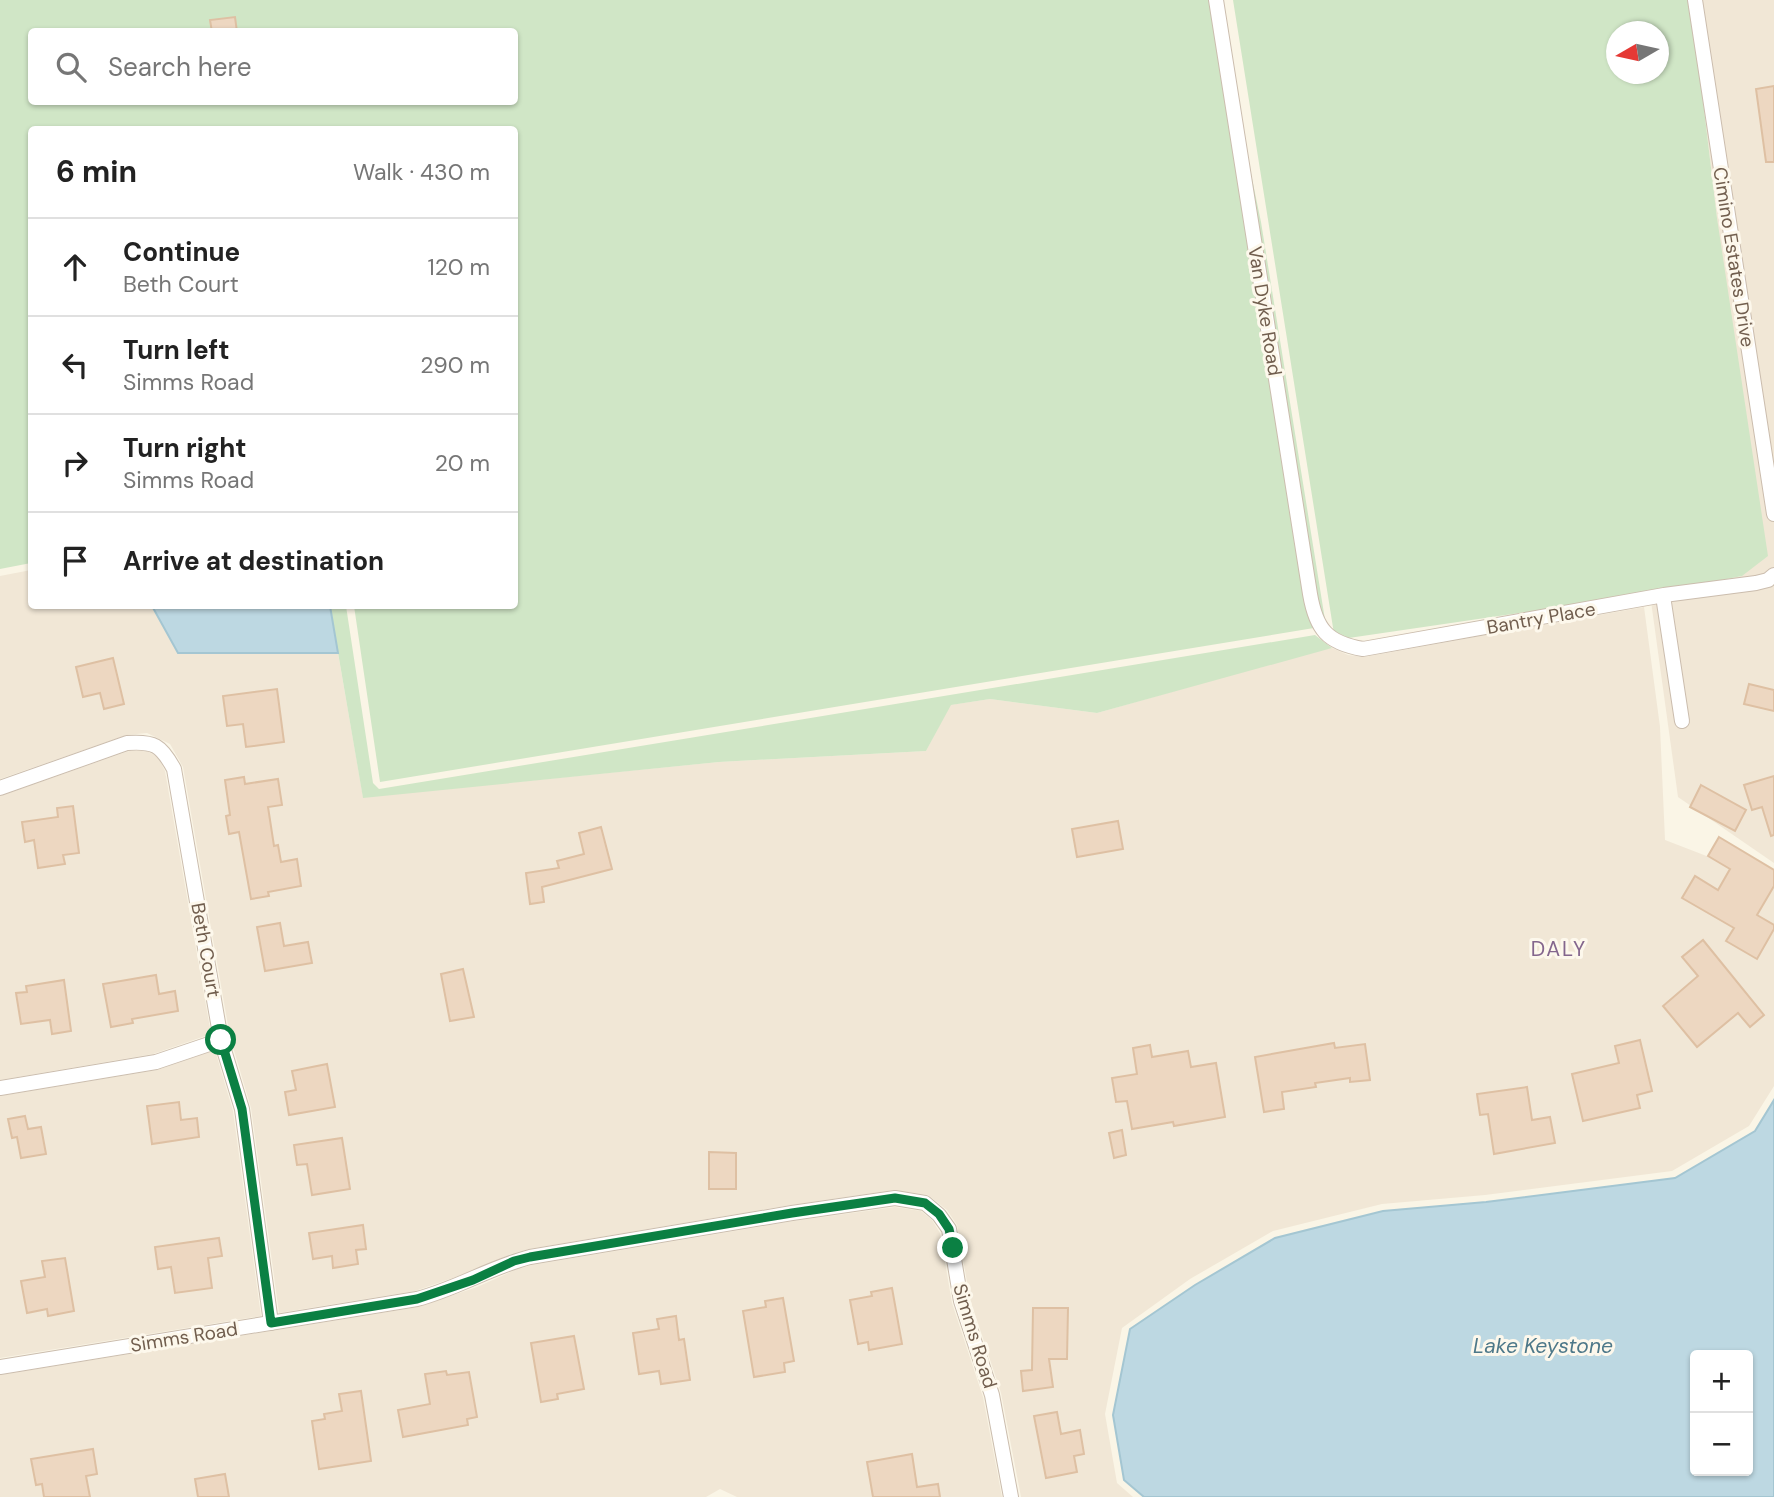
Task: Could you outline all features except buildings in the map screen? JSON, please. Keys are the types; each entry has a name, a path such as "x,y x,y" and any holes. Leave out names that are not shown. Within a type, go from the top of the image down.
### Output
{"street":[{"name":"Van Dyke Road","path":"1216,0 1307,580 1316,621"},
{"name":"Cimino Estates Drive","path":"1695,0 1774,514"},
{"name":"Bantry Place","path":"1316,621 1324,632 1340,643 1363,649 1663,596 1756,583 1768,580 1774,575"},
{"path":"1663,596 1682,721"},
{"name":"Beth Court","path":"0,788 127,743 147,741 165,751 174,769 221,1040 242,1109 271,1323"},
{"path":"0,1088 156,1062 221,1040"},
{"name":"Simms Road","path":"0,1367 417,1299 530,1257 895,1198 925,1203 939,1214 949,1229 961,1301 992,1395 1012,1497"}],"shaded area":[{"path":"1691,0 1774,0 1774,863 1678,797 1650,594 1742,576 1717,218"},
{"path":"28,571 28,609 154,609 178,653 338,653 363,797 719,762 926,751 950,705 990,699 1097,713 1319,650 1332,648 1348,655 1364,657 1644,607 1660,727 1665,840 1774,882 1774,1086 1749,1126 1672,1171 1485,1195 1382,1204 1273,1231 1190,1279 1122,1328 1105,1414 1117,1483 1133,1497 1021,1497 1001,1393 970,1299 957,1225 947,1210 928,1195 894,1190 529,1249 415,1291 279,1313 251,1108 230,1037 183,767 170,744 147,733 127,735 0,779 0,576"},
{"path":"145,750 158,757 165,771 211,1034 153,1054 0,1080 0,796 129,751"},
{"path":"215,1050 233,1111 261,1316 0,1358 0,1096 157,1070"},
{"path":"895,1207 921,1211 932,1220 940,1233 952,1303 983,1397 1002,1497 737,1497 720,1489 706,1497 0,1497 0,1375 418,1307 532,1265 794,1221"}],"green space":[{"path":"0,0 1215,0 1261,222 1326,626 380,782 354,609 518,609 518,126 28,126 28,564 0,569"},
{"path":"1233,0 1691,0 1717,218 1768,556 1742,576 1650,594 1335,640"},
{"path":"331,609 346,609 373,783 379,789 1315,635 1332,648 1097,713 990,699 951,705 926,751 719,762 363,798"}],"water":[{"path":"154,609 331,609 338,653 178,653"},
{"name":"Lake Keystone","path":"1774,1100 1774,1497 1144,1497 1124,1480 1113,1415 1130,1329 1195,1285 1275,1238 1383,1211 1486,1202 1675,1178 1755,1131"}],"district":[{"name":"DALY","path":"1559,949"}],"route":[{"path":"221,1040 242,1109 271,1323 417,1299 530,1257 895,1198 925,1203 939,1214 949,1229 953,1248"}]}
